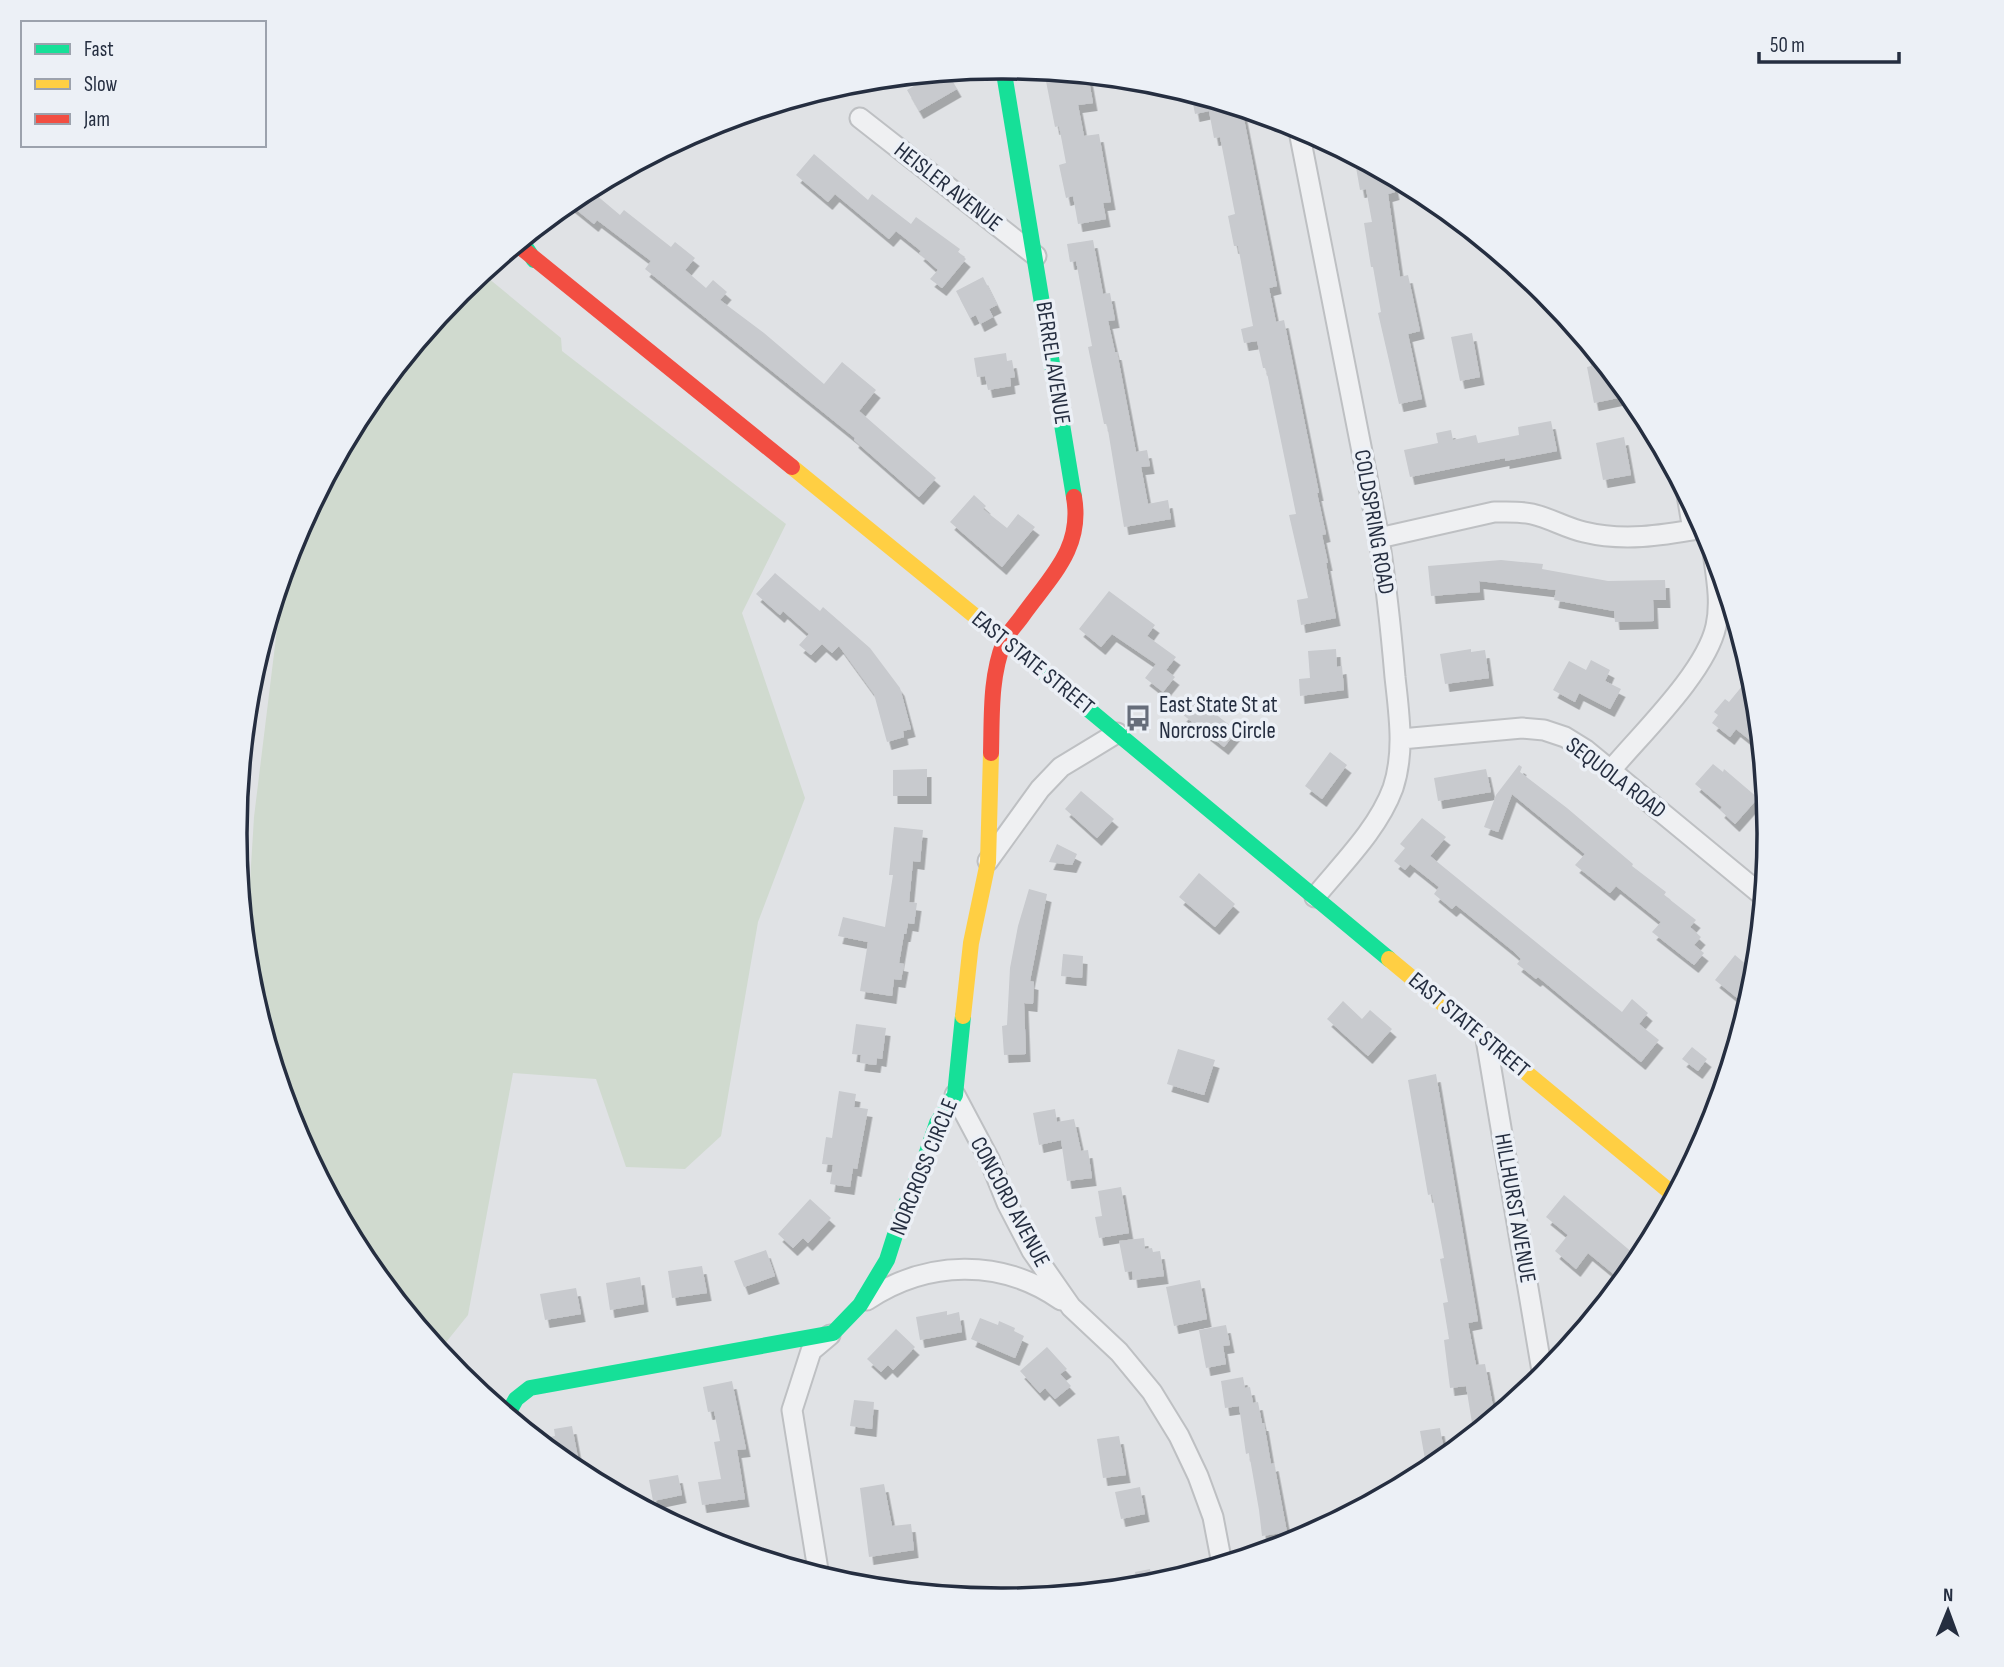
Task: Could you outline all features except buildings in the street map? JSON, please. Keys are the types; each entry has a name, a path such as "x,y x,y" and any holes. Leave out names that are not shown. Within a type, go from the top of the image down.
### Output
{"main road":[{"name":"BERREL AVENUE","path":"1005,79 1077,512 1076,531 1070,549 1005,640"},
{"path":"527,248 534,260"},
{"name":"EAST STATE STREET","path":"523,251 1005,640 1667,1189"},
{"name":"NORCROSS CIRCLE","path":"833,1333 860,1305 889,1256 902,1213 922,1170 937,1124 955,1095 971,943 988,862 993,681 1005,640"},
{"path":"510,1406 519,1394 530,1388 833,1333"}],"street":[{"name":"HEISLER AVENUE","path":"860,118 1035,256"},
{"name":"COLDSPRING ROAD","path":"1301,141 1379,538 1389,605 1401,740 1399,766 1392,789 1380,813 1315,897"},
{"path":"1379,538 1503,512 1533,514 1583,532 1612,537 1646,538 1692,530"},
{"path":"1611,770 1697,668 1709,647 1716,625 1717,591"},
{"name":"SEQUOLA ROAD","path":"1401,740 1522,728 1544,730 1565,737 1611,770 1754,889"},
{"path":"988,862 1040,789 1061,767 1117,733"},
{"name":"HILLHURST AVENUE","path":"1486,1039 1540,1362"},
{"name":"CONCORD AVENUE","path":"955,1095 990,1161 1007,1203 1032,1251 1070,1307"},
{"name":"CONCORD AVENUE","path":"860,1305 884,1289 910,1277 938,1270 993,1270 1046,1290 1070,1307 1119,1352 1152,1392 1179,1436 1198,1476 1213,1517 1220,1556"},
{"path":"817,1565 792,1410 811,1351 833,1333"}],"shaded area":[{"path":"490,279 561,338 562,351 786,524 742,613 805,798 758,922 721,1136 685,1169 626,1167 596,1079 513,1073 468,1315 446,1343 403,1293 348,1211 325,1167 287,1076 262,981 254,932 250,889 254,817 278,621 305,545 348,456 374,414 435,336"}],"traffic: fast":[{"path":"1005,79 1074,497"},
{"path":"526,248 534,260"},
{"path":"1035,665 1389,959"},
{"path":"512,1407 516,1399 530,1388 833,1333 860,1305 887,1260 937,1123 955,1095 963,1016"}],"traffic: slow":[{"path":"792,467 1035,665"},
{"path":"963,1016 971,943 988,862 991,753"},
{"path":"1389,959 1667,1189"}],"traffic: jam":[{"path":"524,250 792,467"},
{"path":"991,753 993,697 999,655 1008,635 1062,561 1074,531 1074,497"}],"place":[{"name":"East State St at Norcross Circle","path":"1138,718"}]}
